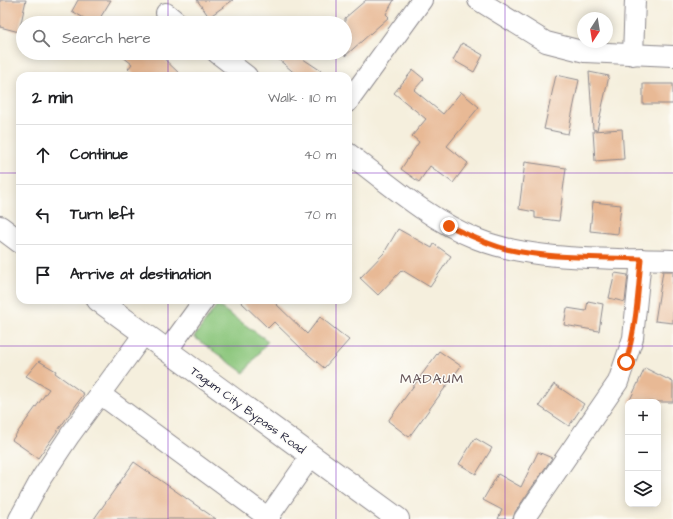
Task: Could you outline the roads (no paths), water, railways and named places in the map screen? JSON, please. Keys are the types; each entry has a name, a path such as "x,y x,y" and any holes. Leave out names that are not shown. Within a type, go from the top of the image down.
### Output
{"main road":[{"path":"0,227 16,239"},
{"name":"Tagum City Bypass Road","path":"103,304 398,519"}],"street":[{"path":"352,96 422,0"},
{"path":"478,0 546,42 585,52 673,56"},
{"path":"633,55 635,0"},
{"path":"226,60 242,72"},
{"path":"352,157 426,212 449,226 477,239 506,249 536,254 673,260"},
{"path":"524,519 618,382 633,338 641,259"},
{"path":"167,351 201,304"},
{"path":"19,519 42,477 144,334"},
{"path":"100,394 268,518 311,456"}],"district":[{"name":"MADAUM","path":"432,378"}]}
